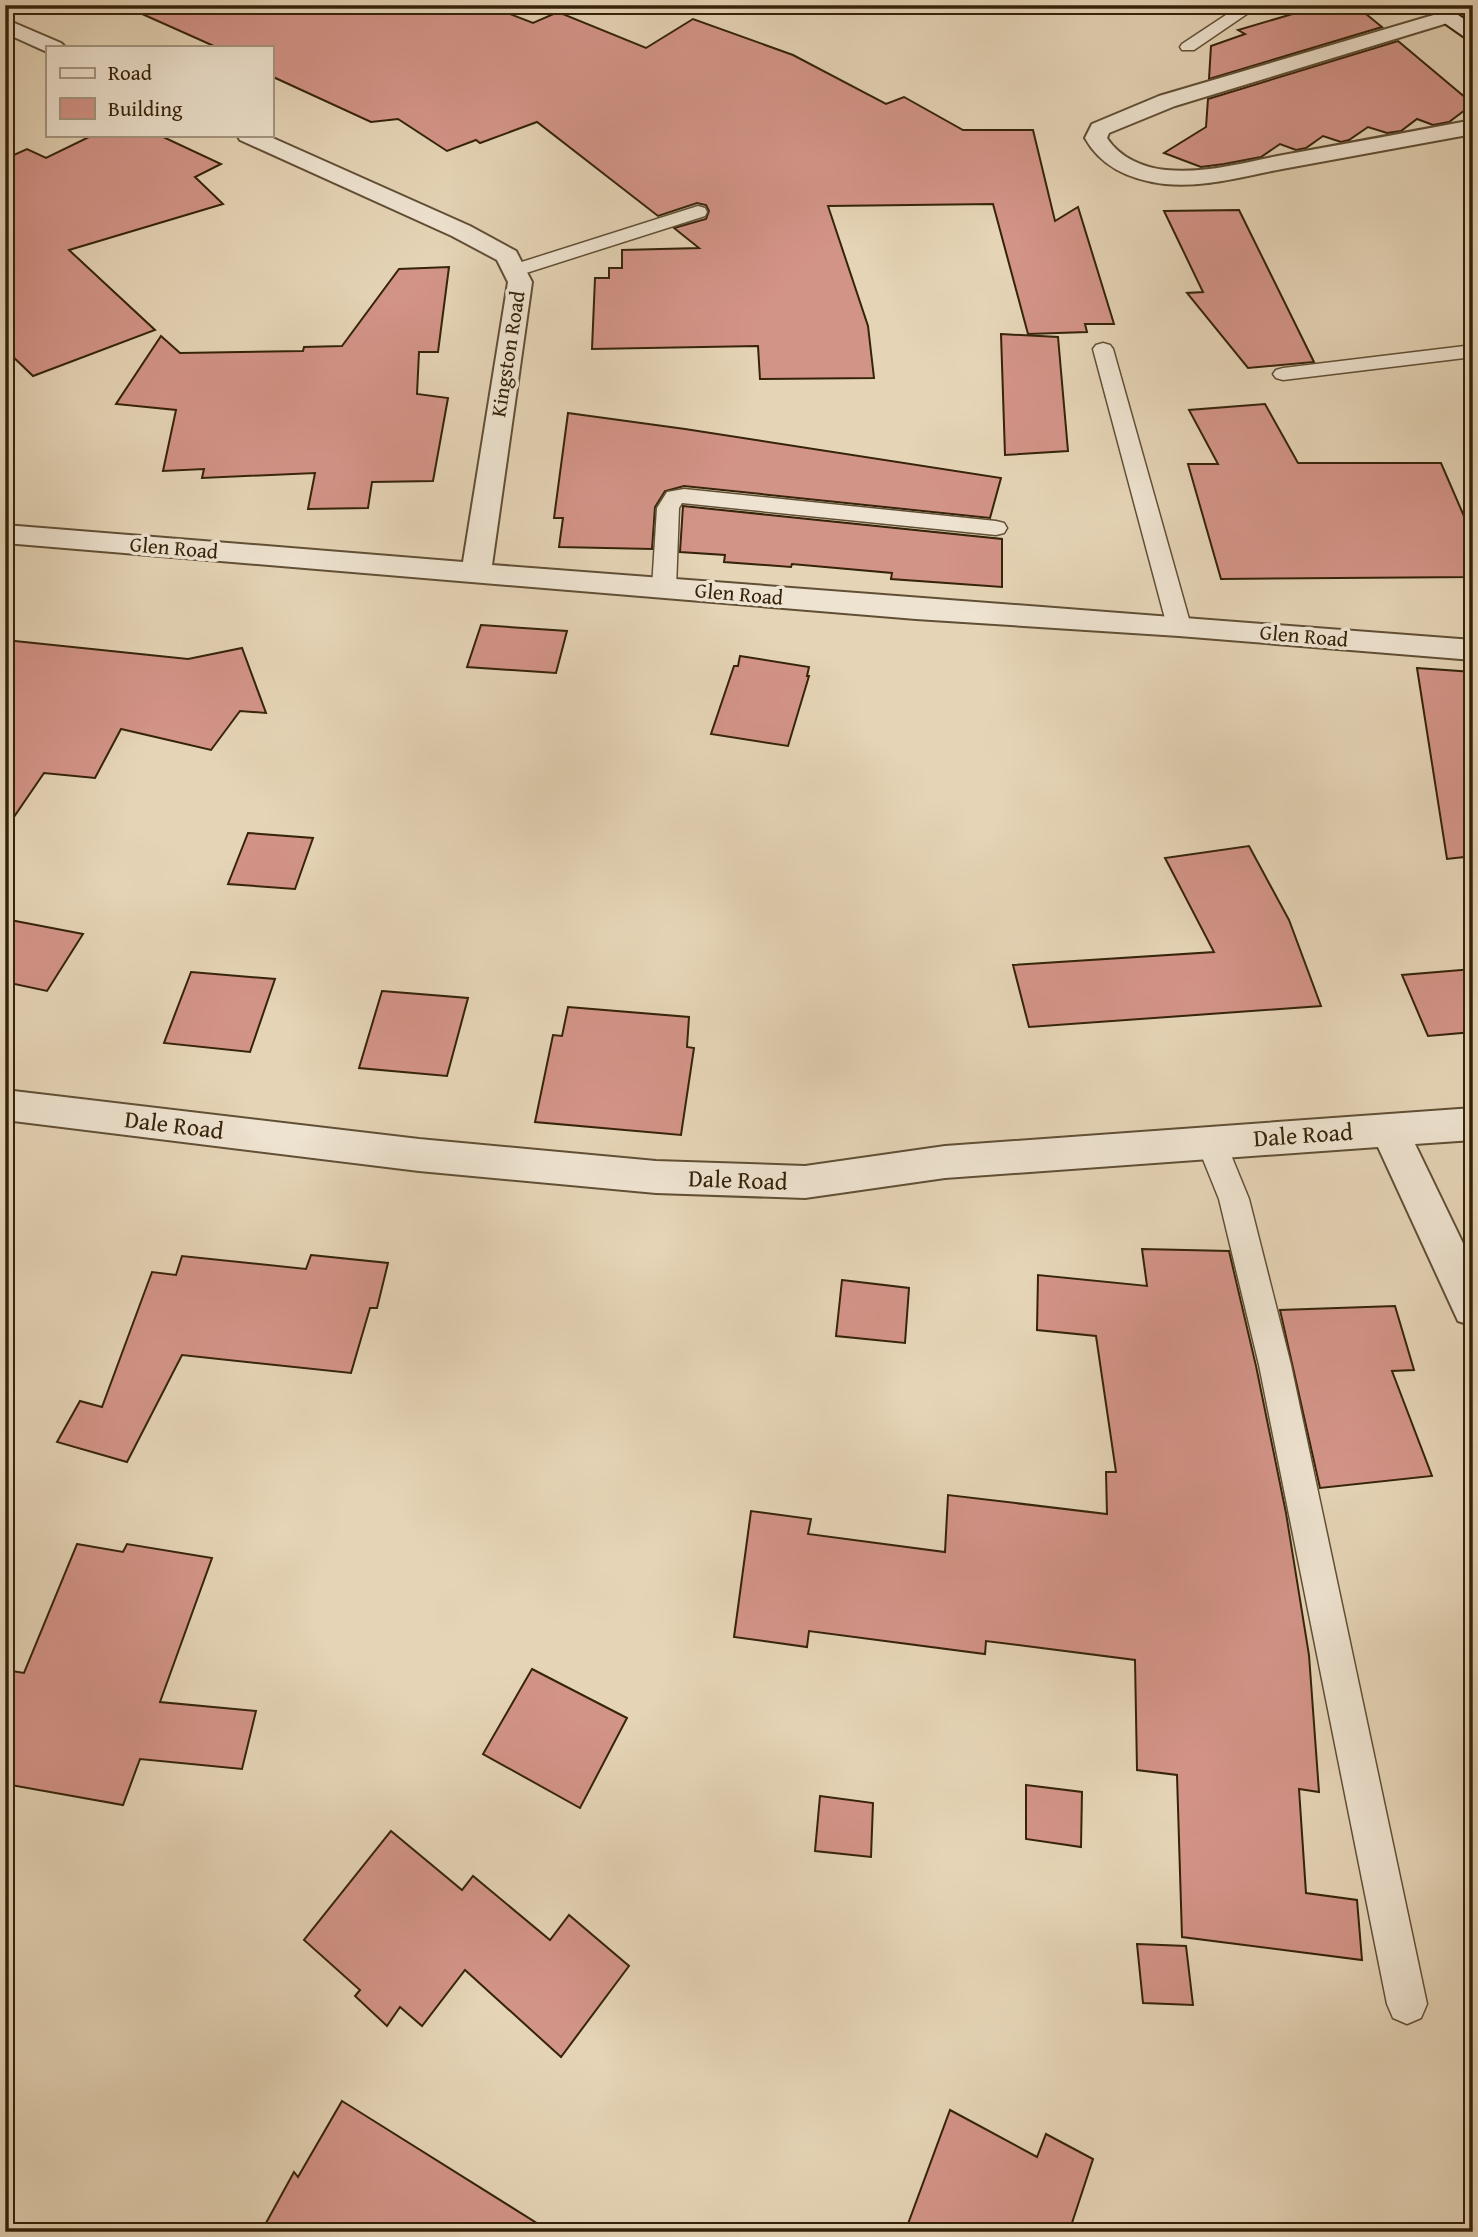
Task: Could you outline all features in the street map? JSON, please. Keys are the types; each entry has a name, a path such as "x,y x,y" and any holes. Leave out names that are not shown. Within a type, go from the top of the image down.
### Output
{"street":[{"path":"1473,34 1438,11 1167,100 1100,129 1096,138 1102,150 1116,161 1151,174 1170,177 1216,174 1473,127"},
{"path":"5,25 52,46"},
{"name":"Kingston Road","path":"250,136 461,231 507,256 516,270 520,282 517,307 475,572"},
{"name":"Glen Road","path":"5,534 916,609 1179,625 1473,650"},
{"name":"Dale Road","path":"5,1105 433,1156 656,1177 805,1182 945,1162 1473,1124"},
{"path":"1390,1129 1473,1308"}],"lane":[{"path":"1188,47 1252,5"},
{"path":"516,270 698,212"},
{"path":"1102,349 1179,625"},
{"path":"1283,374 1473,351"},
{"path":"664,588 668,508 676,498 684,496 996,528"},
{"path":"1211,1142 1234,1199 1275,1365 1406,2004"}],"building":[{"path":"122,5 487,5 533,23 558,12 646,48 693,19 793,55 886,104 904,97 963,130 1033,130 1055,221 1078,207 1114,324 1085,324 1087,332 1028,334 993,204 828,206 868,326 874,378 760,379 758,346 592,349 595,278 609,278 609,268 622,268 622,250 699,248 674,228 706,219 709,211 706,205 697,203 658,216 537,122 480,143 476,140 447,151 398,119 371,122 273,77 273,46 214,46"},
{"path":"1323,5 1355,5 1382,27 1209,79 1211,46 1245,34 1238,30"},
{"path":"1398,41 1473,104 1449,122 1433,125 1417,119 1401,131 1387,133 1368,127 1349,140 1341,142 1323,136 1306,148 1296,150 1280,144 1261,157 1224,164 1201,167 1164,153 1206,127 1208,99"},
{"path":"91,136 161,136 221,164 195,177 223,204 69,250 155,330 33,376 5,349 5,159 27,149 46,158"},
{"path":"1239,210 1314,362 1248,368 1187,293 1203,292 1164,211"},
{"path":"449,267 438,352 419,352 417,394 448,398 433,481 372,482 368,508 308,509 315,473 202,478 204,469 163,471 176,410 116,404 161,336 180,353 303,351 304,347 342,346 399,269"},
{"path":"1001,334 1058,337 1068,451 1005,455"},
{"path":"1265,404 1298,463 1441,463 1473,537 1473,577 1221,579 1188,464 1218,464 1189,410"},
{"path":"568,413 1001,478 990,518 684,486 665,491 655,507 652,549 559,547 563,518 554,518"},
{"path":"683,506 1002,539 1002,587 891,579 892,573 792,564 791,567 724,562 725,555 680,552"},
{"path":"481,625 567,631 556,673 467,667"},
{"path":"5,640 188,659 242,648 266,713 240,711 211,750 121,729 95,778 44,773 5,830"},
{"path":"740,656 809,667 809,676 788,746 711,734 734,666 738,666"},
{"path":"1417,668 1473,672 1473,856 1447,859"},
{"path":"248,833 313,838 295,889 228,884"},
{"path":"1249,846 1289,920 1321,1006 1029,1027 1013,965 1214,952 1165,858"},
{"path":"5,919 83,934 47,991 5,982"},
{"path":"1473,969 1473,1032 1428,1036 1402,975"},
{"path":"191,972 275,979 250,1052 164,1043"},
{"path":"382,991 468,998 447,1076 359,1068"},
{"path":"568,1007 689,1017 687,1047 694,1048 681,1135 535,1122 553,1035 562,1036"},
{"path":"1142,1249 1229,1251 1286,1513 1309,1655 1319,1792 1299,1789 1306,1893 1357,1900 1362,1960 1182,1937 1177,1775 1137,1770 1135,1660 986,1641 985,1654 809,1631 807,1647 734,1637 751,1511 811,1519 808,1534 945,1552 948,1495 1107,1514 1106,1472 1116,1472 1096,1336 1037,1330 1038,1275 1147,1286"},
{"path":"311,1255 388,1263 377,1308 370,1308 351,1373 182,1355 127,1462 57,1442 80,1401 102,1407 152,1272 176,1275 182,1256 306,1269"},
{"path":"842,1280 909,1288 905,1343 836,1336"},
{"path":"1395,1306 1414,1370 1392,1371 1432,1476 1320,1488 1280,1310"},
{"path":"77,1544 123,1552 127,1544 212,1558 160,1702 256,1711 242,1769 140,1759 123,1805 5,1784 5,1670 24,1673"},
{"path":"532,1669 627,1718 580,1808 483,1754"},
{"path":"1026,1785 1082,1792 1081,1847 1026,1839"},
{"path":"820,1796 873,1803 871,1857 815,1851"},
{"path":"391,1831 462,1890 473,1876 550,1940 569,1915 629,1966 561,2057 465,1970 422,2026 400,2007 387,2026 355,1996 360,1990 304,1940"},
{"path":"1137,1944 1186,1946 1193,2005 1143,2003"},
{"path":"342,2101 551,2232 261,2232 294,2172 298,2177"},
{"path":"950,2110 1037,2157 1046,2134 1093,2159 1069,2232 905,2232"}]}
